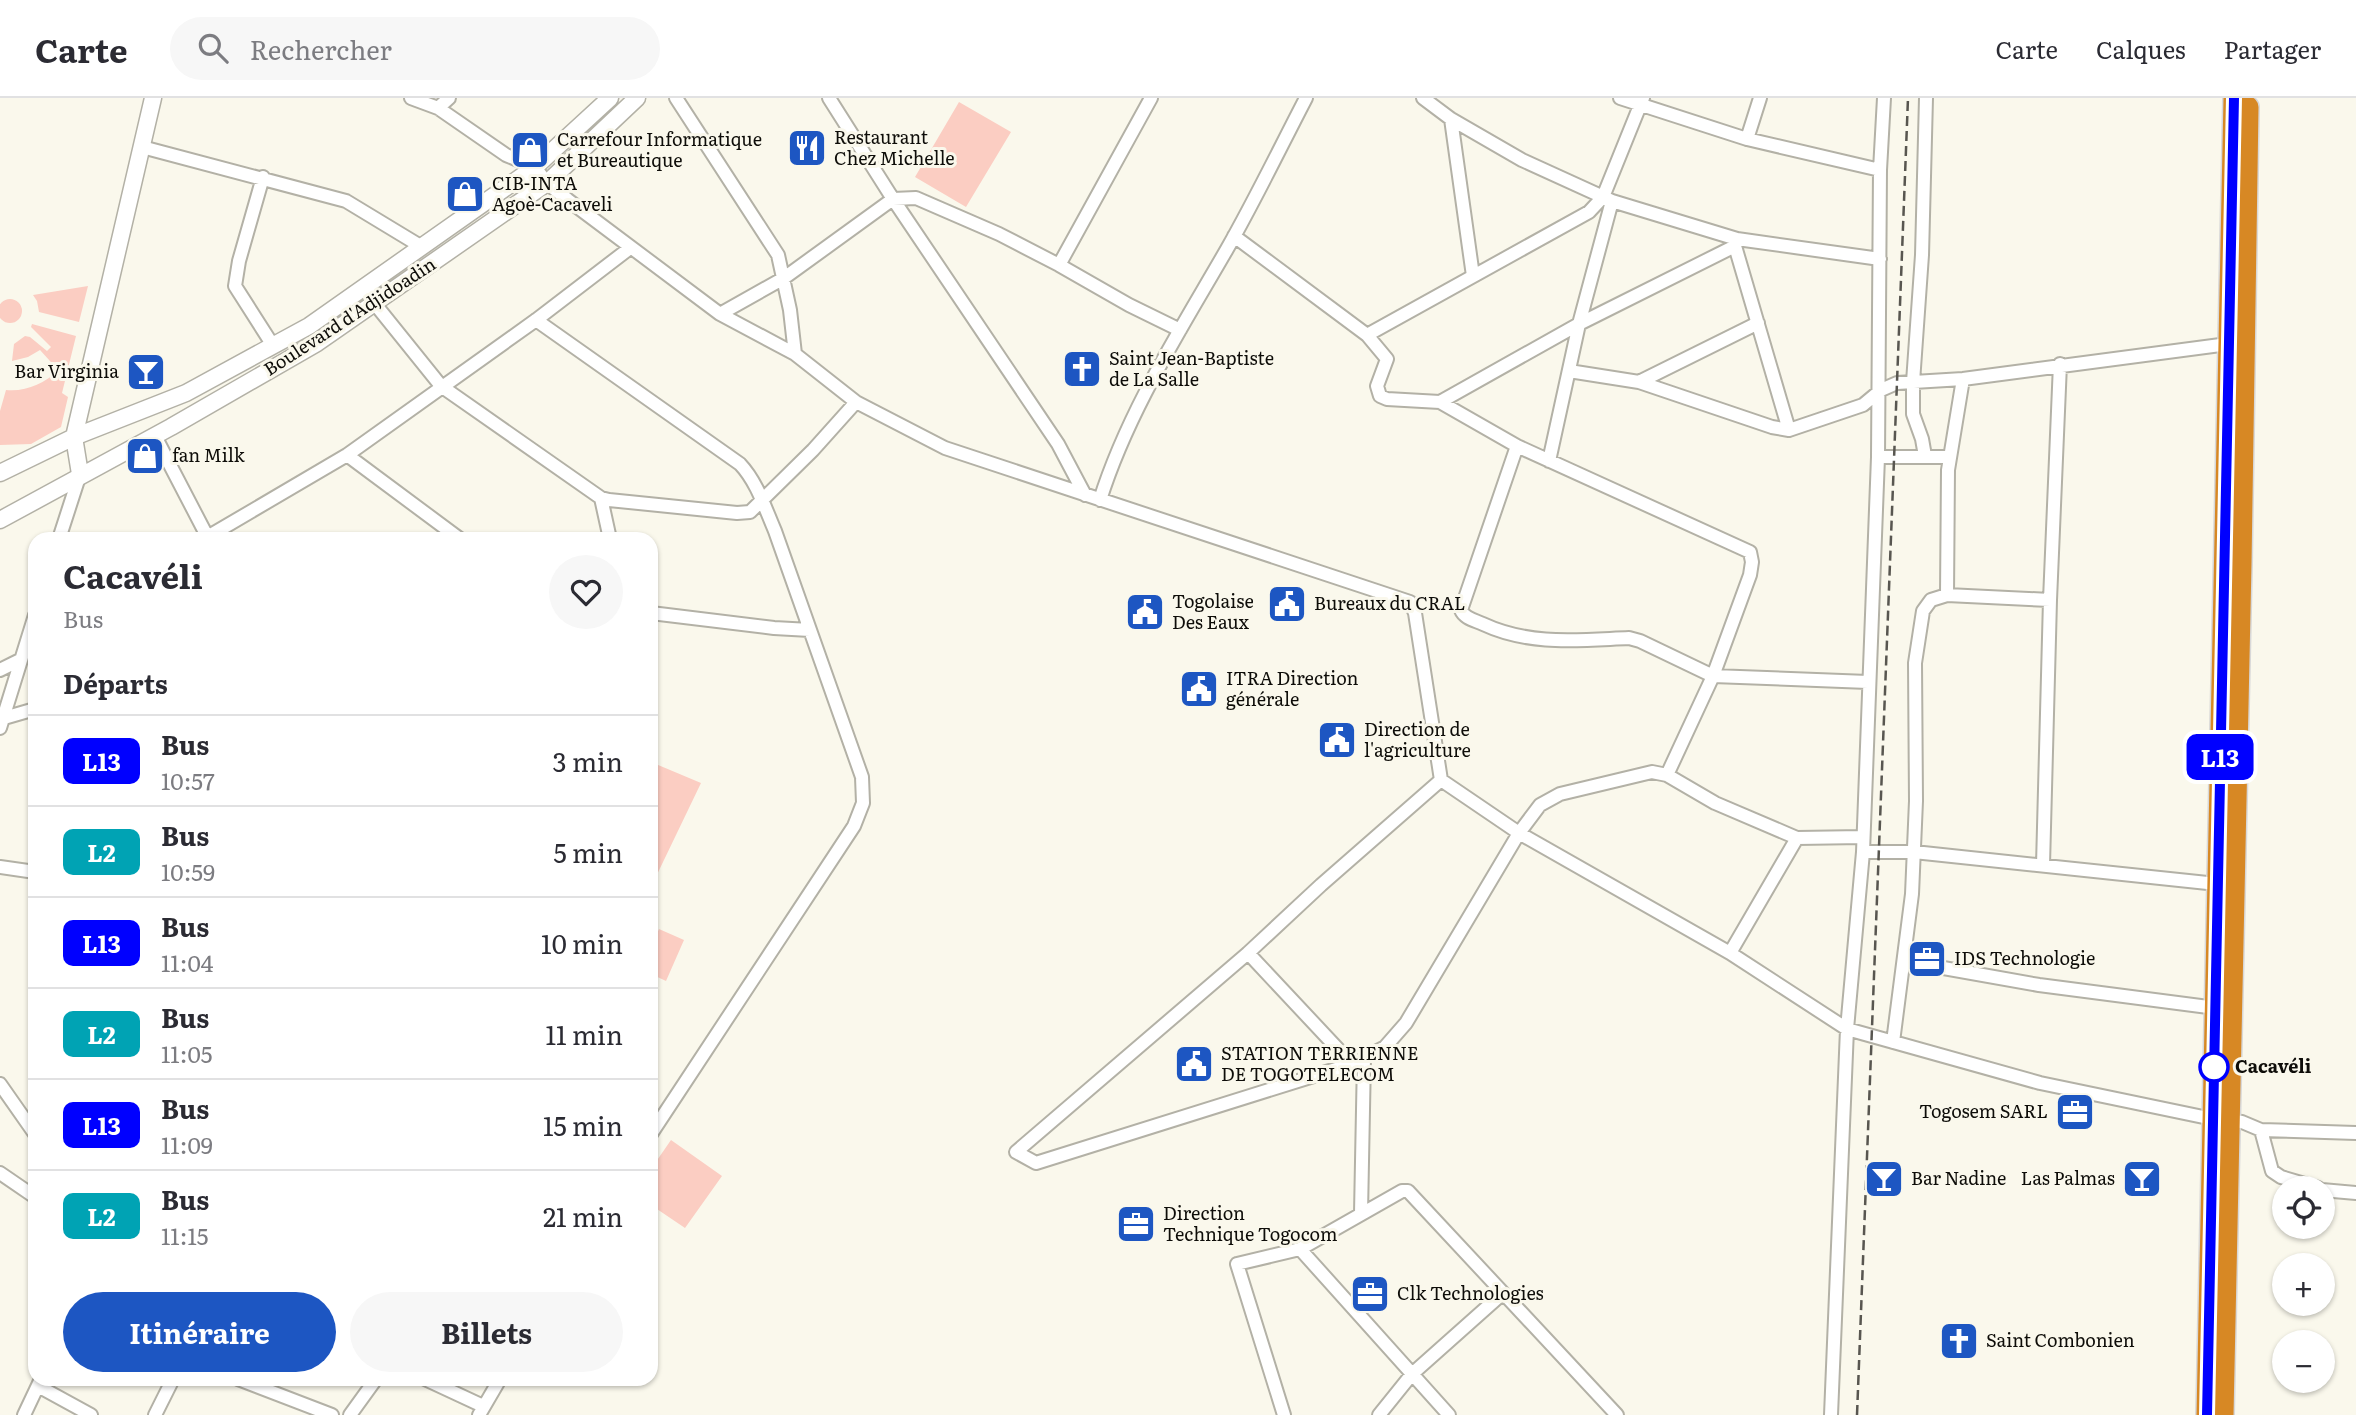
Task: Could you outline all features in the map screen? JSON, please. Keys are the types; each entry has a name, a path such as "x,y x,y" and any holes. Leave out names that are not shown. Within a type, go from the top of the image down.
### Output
{"highway":[{"path":"2223,1415 2216,1008 2217,884 2234,98"},
{"path":"2207,1415 2242,551 2248,98"}],"main road":[{"path":"80,474 74,437 153,98"},
{"name":"Boulevard d'Adjidoadin","path":"0,473 74,437 186,393 309,326 535,167 610,98"},
{"name":"Boulevard d'Adjidoadin","path":"0,520 80,474 155,436 317,343 547,183 637,98"}],"street":[{"path":"411,98 438,108 506,155 535,167 547,183 720,314 795,354 856,402 944,448 1410,602 1415,613 1441,780 1518,832 1730,953 1847,1029 2040,1083 2220,1120 2242,1122 2261,1130 2356,1133"},
{"path":"438,108 449,98"},
{"path":"676,98 778,255 795,354"},
{"path":"829,98 1058,444 1084,495"},
{"path":"1059,265 1151,98"},
{"path":"1100,500 1110,469 1139,406 1234,236 1306,98"},
{"path":"1423,98 1451,119 1522,160 1607,199 1736,243 1880,260"},
{"path":"1620,98 1641,102 1747,139 1881,170"},
{"path":"1747,139 1760,98"},
{"path":"1831,1415 1847,1029 1863,852 1878,457 1884,98"},
{"path":"1925,456 1913,414 1913,382 1922,254 1926,98"},
{"path":"1549,461 1607,199 1641,102"},
{"path":"1451,119 1473,276"},
{"path":"142,147 346,201 422,247"},
{"path":"263,177 239,261 235,286 272,344"},
{"path":"720,314 784,278 894,199 923,199 1059,265 1129,305 1180,330"},
{"path":"1367,335 1589,212 1607,199"},
{"path":"1234,236 1367,335 1387,359 1377,386 1380,396 1387,399 1440,402 1517,446 1750,552 1750,575 1713,676 1667,775"},
{"path":"1736,243 1789,430"},
{"path":"1440,402 1579,324 1736,243"},
{"path":"214,532 346,456 536,320 630,248"},
{"path":"366,287 375,304 441,386 601,498 618,502 743,514 750,512 763,502 856,402"},
{"path":"536,320 740,464 747,473 763,502 862,777 863,803 854,826 658,1123"},
{"path":"1639,382 1758,323"},
{"path":"1569,371 1639,382 1772,427 1789,430 1863,405 1893,384 1963,379 2060,364 2228,344"},
{"path":"2043,865 2060,364"},
{"path":"1947,595 1947,478 1963,379"},
{"path":"155,436 203,532"},
{"path":"1517,446 1461,613 1497,630 1554,642 1629,639 1640,641 1713,676 1868,682"},
{"path":"346,456 450,532"},
{"path":"1878,457 1950,457"},
{"path":"61,532 80,474"},
{"path":"601,498 608,532"},
{"path":"1893,1042 1914,852 1916,663 1925,606 1931,600 1947,595 2050,600"},
{"path":"658,613 810,630"},
{"path":"2,723 28,636"},
{"path":"0,670 20,660"},
{"path":"2,723 28,712"},
{"path":"1441,780 1321,884 1248,953 1016,1152 1036,1163 1352,1064 1385,1047 1406,1023 1518,832 1541,805 1560,794 1652,772 1667,775 1715,803 1797,838 1863,837"},
{"path":"1730,953 1797,838"},
{"path":"1863,852 1914,852 2217,884"},
{"path":"0,867 28,871"},
{"path":"1248,953 1352,1064"},
{"path":"1904,961 2039,985 2216,1008"},
{"path":"1361,1213 1364,1058"},
{"path":"0,1084 28,1124"},
{"path":"2261,1130 2269,1167 2280,1176"},
{"path":"0,1173 28,1192"},
{"path":"1284,1415 1237,1264 1300,1248 1402,1191 1412,1192 1617,1415"},
{"path":"2335,1191 2356,1193"},
{"path":"1300,1248 1449,1415"},
{"path":"1379,1415 1412,1374 1503,1293"},
{"path":"24,1415 38,1386"},
{"path":"44,1386 91,1415"},
{"path":"158,1414 170,1386"},
{"path":"256,1386 332,1415"},
{"path":"350,1415 371,1386"},
{"path":"437,1386 482,1412 496,1386"}],"shaded area":[{"path":"959,102 1011,132 966,207 915,177"},
{"path":"88,286 79,322 39,312 33,295"},
{"path":"15,300 21,306 19,320 10,323 1,320 1,302"},
{"path":"32,324 76,336 62,393 68,397 61,427 31,444 0,445 0,411 6,390 21,390 34,386 59,371 40,350 28,357 12,361 14,344 25,336 47,351 51,347 31,327"},
{"path":"658,765 701,783 658,872"},
{"path":"659,929 684,940 666,981 658,977"},
{"path":"671,1140 722,1176 685,1228 658,1210 658,1159"}],"railway":[{"path":"1857,1415 1908,98"}],"bus line":[{"name":"L13","path":"2207,1415 2234,98"}],"place":[{"name":"Restaurant Chez Michelle","path":"807,148"},
{"name":"Carrefour Informatique et Bureautique","path":"530,150"},
{"name":"CIB-INTA Agoè-Cacaveli","path":"465,194"},
{"name":"Saint Jean-Baptiste de La Salle","path":"1082,369"},
{"name":"Bar Virginia","path":"146,372"},
{"name":"fan Milk","path":"145,456"},
{"name":"Bureaux du CRAL","path":"1287,604"},
{"name":"Togolaise Des Eaux","path":"1145,612"},
{"name":"ITRA Direction générale","path":"1199,689"},
{"name":"Direction de l'agriculture","path":"1337,740"},
{"name":"IDS Technologie","path":"1927,959"},
{"name":"STATION TERRIENNE DE TOGOTELECOM","path":"1194,1064"},
{"name":"Cacavéli","path":"2214,1067"},
{"name":"Togosem SARL","path":"2075,1112"},
{"name":"Bar Nadine","path":"1884,1179"},
{"name":"Las Palmas","path":"2142,1179"},
{"name":"Direction Technique Togocom","path":"1136,1224"},
{"name":"Clk Technologies","path":"1370,1294"},
{"name":"Saint Combonien","path":"1959,1341"}]}
